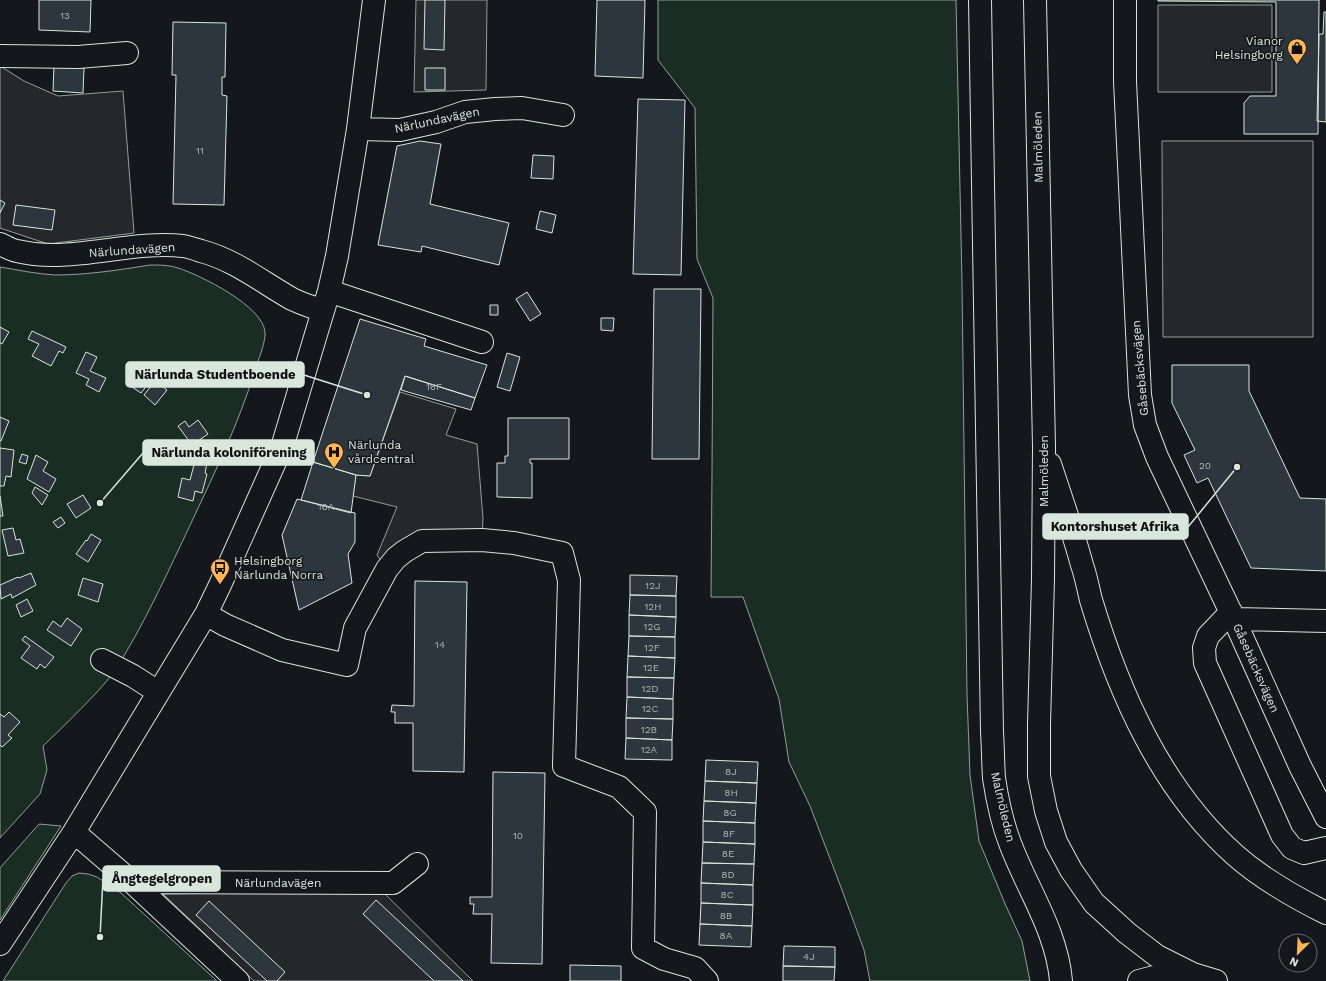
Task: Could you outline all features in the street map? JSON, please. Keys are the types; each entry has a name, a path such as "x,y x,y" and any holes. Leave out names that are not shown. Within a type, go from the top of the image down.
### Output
{"main road":[{"path":"0,944 74,832 206,614 283,444 326,301 337,256 358,129 374,0"},
{"name":"Malmöleden","path":"980,0 994,779 1003,820 1010,843 1051,936 1061,981"},
{"name":"Malmöleden","path":"1036,0 1044,447 1039,776 1046,811 1056,842 1071,870 1094,903 1127,933 1158,956 1193,974"},
{"name":"Gåsebäcksvägen","path":"1125,0 1125,81 1140,394 1145,425 1157,458 1232,615 1300,766 1326,817"},
{"path":"0,56 78,57 127,53"},
{"name":"Närlundavägen","path":"358,129 400,130 436,122 465,112 495,108 522,108 563,115"},
{"name":"Närlundavägen","path":"0,244 16,251 42,254 81,253 165,245 185,247 215,255 240,267 293,299 359,302 482,342"},
{"path":"1044,447 1112,663 1141,729 1159,760 1198,817 1234,854 1272,883 1326,913"},
{"path":"206,614 225,625 282,650 348,665 355,628 386,569 396,558 422,541 482,540 514,543 562,553 569,580 564,766 619,787 645,812 643,948 664,959 695,968 707,981"},
{"path":"1326,621 1232,615 1208,636 1204,648 1205,663 1282,835 1292,848 1304,852 1326,848"},
{"path":"102,660 134,676 158,692"},
{"path":"74,832 132,882 238,981"},
{"name":"Närlundavägen","path":"132,882 393,883 418,864"},
{"path":"1139,981 1154,977 1193,974 1216,981"}],"green space":[{"path":"658,0 956,0 962,283 967,695 970,775 979,841 1022,941 1030,981 870,981 864,950 842,890 810,806 789,762 779,699 743,597 711,597 713,298 697,259 695,108 658,60"},
{"path":"150,265 171,266 201,277 215,284 242,302 254,312 262,322 265,332 263,346 249,390 226,447 146,617 112,675 43,746 47,770 40,794 0,838 0,267 34,273 67,275"},
{"path":"39,824 61,826 0,920 0,868"},
{"path":"79,873 97,877 121,893 217,981 3,981 66,883 72,876"}],"shaded area":[{"path":"416,0 487,0 486,90 414,92"},
{"path":"1158,5 1272,5 1272,92 1158,92"},
{"path":"0,66 24,81 58,96 123,91 134,233 48,244 0,228"},
{"path":"1162,141 1313,141 1313,337 1163,337"},
{"path":"400,392 456,409 446,435 477,444 483,518 482,540 422,541 387,569 377,555 397,507 353,496 356,475 370,476"},
{"path":"382,891 473,981 254,981 163,894"}],"building":[{"path":"39,0 91,0 90,32 39,30"},
{"path":"425,0 445,0 444,50 424,49"},
{"path":"597,0 645,0 643,78 595,76"},
{"name":"Vianor Helsingborg","path":"1158,0 1319,0 1318,134 1244,134 1244,103 1250,96 1276,96 1276,2"},
{"path":"1324,12 1326,12 1326,122 1317,121 1319,34 1323,34"},
{"path":"173,22 226,23 225,77 222,77 222,95 227,96 224,205 173,204 176,75 172,75"},
{"path":"54,66 84,68 83,93 53,91"},
{"path":"425,68 445,68 445,90 425,90"},
{"path":"638,99 685,100 681,275 633,274"},
{"path":"420,141 441,144 430,204 509,223 499,265 422,246 421,252 378,245 397,146"},
{"path":"533,155 554,156 553,179 531,178"},
{"path":"0,200 5,203 0,213"},
{"path":"16,205 55,210 52,230 13,225"},
{"path":"540,211 556,215 552,233 536,229"},
{"path":"654,289 701,289 699,459 652,459"},
{"path":"527,292 541,314 530,321 516,299"},
{"path":"490,305 498,305 498,315 490,315"},
{"path":"601,318 614,318 613,331 601,330"},
{"path":"360,319 426,339 424,346 487,365 475,398 405,376 370,476 356,475 313,462"},
{"path":"0,327 9,332 2,344 0,343"},
{"path":"32,331 66,347 63,353 59,351 51,366 32,356 39,344 28,339"},
{"path":"86,352 97,357 90,371 106,378 99,392 86,385 89,379 76,373"},
{"path":"507,353 520,357 510,391 497,387"},
{"path":"1172,365 1249,365 1249,391 1300,498 1326,499 1326,571 1251,568 1208,478 1197,483 1184,455 1195,450 1172,403"},
{"path":"405,376 475,398 471,410 401,390"},
{"path":"140,377 148,384 141,393 132,387"},
{"path":"155,381 167,390 155,405 144,395"},
{"path":"0,417 9,421 1,441 0,441"},
{"path":"508,418 569,418 569,459 530,459 530,463 532,463 532,498 497,497 497,463 505,463 505,456 508,456"},
{"path":"198,420 208,434 192,445 178,426 185,421 189,427"},
{"path":"0,448 14,450 11,477 6,476 4,486 0,486"},
{"path":"22,454 28,456 26,464 19,462"},
{"path":"36,455 48,462 43,471 56,479 49,492 27,479"},
{"path":"195,461 207,463 205,473 207,474 202,493 195,491 193,501 178,497 182,478 190,480"},
{"path":"313,462 356,475 351,513 301,500"},
{"path":"35,487 48,495 42,505 32,493"},
{"path":"83,495 91,508 76,518 67,504"},
{"path":"0,496 3,516 0,516"},
{"path":"297,499 355,513 355,542 348,554 352,583 299,610 282,535"},
{"path":"61,517 65,523 58,528 53,522"},
{"path":"13,528 16,540 20,539 24,553 8,556 2,530"},
{"path":"91,534 101,540 88,562 76,554"},
{"path":"31,573 36,585 12,598 11,594 1,599 0,585"},
{"path":"630,575 677,576 676,596 630,595"},
{"path":"83,578 103,584 98,602 78,595"},
{"path":"415,581 467,582 464,772 413,771 413,723 395,723 395,712 391,712 392,705 414,706"},
{"path":"630,595 676,596 676,617 629,615"},
{"path":"27,599 33,611 21,617 16,605"},
{"path":"629,615 676,617 675,637 629,636"},
{"path":"67,618 82,629 71,646 47,630 53,621 61,627"},
{"path":"25,636 54,657 45,668 40,664 37,669 21,658 30,646 22,640"},
{"path":"629,636 675,637 675,658 628,656"},
{"path":"628,656 675,658 674,678 627,677"},
{"path":"627,677 674,678 673,699 627,697"},
{"path":"627,697 673,699 673,719 626,718"},
{"path":"9,712 20,722 8,735 12,738 2,747 0,745 0,714 4,717"},
{"path":"626,718 673,719 672,740 626,738"},
{"path":"626,738 672,740 672,760 625,759"},
{"path":"706,760 758,762 757,783 705,781"},
{"path":"493,772 545,773 542,964 491,963 492,914 473,914 474,904 470,904 470,897 492,897"},
{"path":"705,781 757,783 756,803 704,801"},
{"path":"704,801 756,803 755,823 703,821"},
{"path":"703,821 755,823 755,844 703,842"},
{"path":"703,842 755,844 754,864 702,863"},
{"path":"702,863 754,864 753,885 701,883"},
{"path":"701,883 753,885 753,905 701,903"},
{"path":"376,900 463,981 434,981 363,914"},
{"path":"209,901 285,972 277,981 267,981 196,915"},
{"path":"701,903 753,905 752,926 700,924"},
{"path":"700,924 752,926 751,947 699,945"},
{"path":"784,946 835,947 835,967 783,966"},
{"path":"570,965 621,966 621,981 570,981"},
{"path":"783,966 835,967 834,981 783,981"}],"place":[{"name":"Vianor Helsingborg","path":"1297,65"},
{"name":"Närlunda Studentboende","path":"367,395"},
{"name":"Kontorshuset Afrika","path":"1237,467"},
{"name":"Närlunda vårdcentral","path":"334,469"},
{"name":"Närlunda koloniförening","path":"100,503"},
{"name":"Helsingborg Närlunda Norra","path":"220,585"},
{"name":"Ångtegelgropen","path":"100,937"}]}
